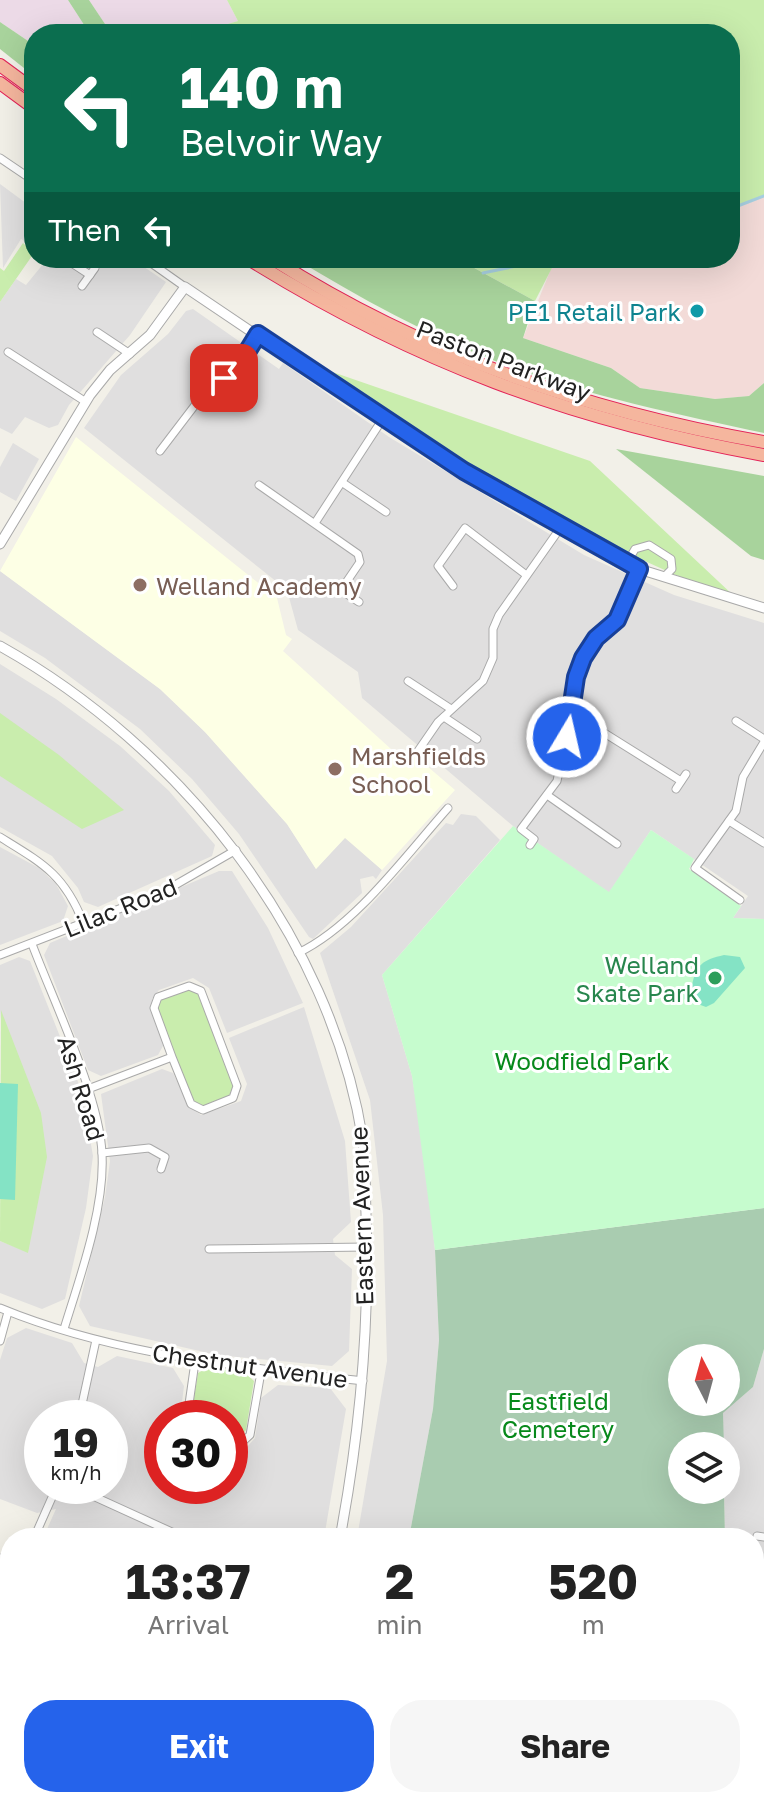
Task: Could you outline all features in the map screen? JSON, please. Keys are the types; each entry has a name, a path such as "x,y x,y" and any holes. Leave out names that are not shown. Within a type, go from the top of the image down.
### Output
{"highway":[{"path":"1,66 24,83"},
{"path":"0,83 24,101"},
{"name":"Paston Parkway","path":"264,268 388,339 483,380 605,420 764,455"},
{"name":"Paston Parkway","path":"289,268 393,327 488,368 651,420 764,442"}],"street":[{"path":"0,158 24,174"},
{"path":"82,286 92,272 84,268"},
{"path":"158,268 382,420 561,527 639,569 764,608"},
{"path":"0,544 86,402 110,370 150,335 185,287"},
{"path":"97,332 130,354"},
{"path":"160,451 205,392 241,362 258,334"},
{"path":"8,352 86,402"},
{"path":"315,523 382,420"},
{"path":"343,483 386,512"},
{"path":"259,485 358,554 360,562 341,590 359,602"},
{"path":"418,751 451,709 483,681 493,658 494,625 525,574 561,527"},
{"path":"453,586 438,566 465,528 525,574"},
{"path":"627,563 635,549 649,545 666,552 671,559 672,569 664,577"},
{"path":"530,845 534,839 521,829 557,781 576,677 583,658 596,638 617,620 639,569"},
{"name":"Eastern Avenue","path":"0,646 127,735 209,815 236,850 298,953 344,1055 363,1143 367,1247 363,1381 356,1454 342,1528"},
{"path":"408,681 451,709"},
{"path":"444,717 477,739"},
{"path":"570,720 590,724 678,785 686,774"},
{"path":"736,721 764,741 743,777 736,811 695,868 740,900"},
{"path":"547,795 617,844"},
{"path":"298,953 321,942 352,913 448,808"},
{"path":"729,821 764,843"},
{"path":"0,837 55,873 72,893 83,922"},
{"name":"Lilac Road","path":"0,955 163,892 236,850"},
{"name":"Ash Road","path":"32,944 88,1089 102,1153 89,1239 64,1329"},
{"path":"189,986 201,991 237,1086 233,1098 203,1110 191,1104 172,1057 154,1008 158,997 189,986"},
{"path":"88,1089 172,1057"},
{"path":"102,1153 149,1148 165,1157 161,1169"},
{"path":"209,1249 367,1247"},
{"path":"0,1341 4,1310"},
{"name":"Chestnut Avenue","path":"4,1310 96,1340 195,1362 261,1372 363,1381"},
{"path":"83,1400 96,1340"},
{"path":"190,1400 195,1362"},
{"path":"248,1437 261,1372"},
{"path":"38,1528 49,1504"},
{"path":"110,1504 163,1528"}],"shaded area":[{"path":"0,0 68,0 84,24 24,24 24,38 0,22"},
{"path":"89,0 227,0 238,21 228,24 105,24"},
{"path":"0,184 24,202 24,241 21,239 3,268"},
{"path":"764,195 764,383 749,396 715,399 640,388 611,368 523,338 551,268 740,268 740,204"},
{"path":"40,268 146,268 166,282 130,335 69,405 58,425 49,428 25,417 12,434 0,428 0,302 16,279 26,285"},
{"path":"193,309 279,369 283,363 389,437 584,555 674,595 764,623 764,919 733,918 748,896 651,830 609,893 513,826 362,698 358,672 298,630 287,590 84,428 121,375 168,334 186,311"},
{"name":"Welland Academy","path":"76,437 277,598 286,635 292,639 283,651 402,759 407,749 455,790 382,870 345,838 316,869 287,824 205,732 160,689 0,571"},
{"path":"13,443 39,459 16,501 0,492 0,467"},
{"path":"0,571 160,689 205,732 287,824 316,869 345,837 382,870 376,879 373,876 360,879 362,893 313,939 309,937 239,834 192,779 140,729 45,658 0,631"},
{"path":"0,664 56,699 120,746 169,791 215,845 212,856 98,907 84,902 78,888 52,856 0,827"},
{"path":"461,814 476,816 500,840 382,975 412,1076 424,1150 435,1250 439,1340 433,1409 411,1528 359,1528 387,1361 383,1215 370,1100 320,953 351,927 446,823 453,825"},
{"path":"0,847 39,868 56,884 68,906 63,921 0,945"},
{"path":"219,871 232,871 268,928 303,1003 227,1033 209,988 193,978 159,990 152,999 152,1011 164,1044 158,1055 101,1076 88,1070 44,955 50,943"},
{"path":"19,957 30,961 82,1092 93,1156 86,1208 65,1299 42,1309 0,1293 0,1241 28,1252 0,1011 0,965"},
{"path":"304,1007 345,1141 351,1222 333,1239 335,1255 352,1269 349,1351 332,1366 217,1355 90,1326 79,1306 105,1197 110,1161 101,1094 162,1069 173,1073 189,1106 201,1115 241,1101 247,1084 229,1038"},
{"path":"26,1328 72,1343 84,1363 98,1367 117,1356 173,1368 184,1386 182,1400 144,1400 144,1504 248,1504 248,1446 255,1438 261,1398 278,1385 330,1388 346,1409 326,1528 47,1528 56,1509 37,1513 0,1499 0,1360 7,1338"},
{"path":"764,1349 764,1528 725,1528 724,1504 740,1504 740,1432 723,1432 723,1416 740,1416 740,1398 753,1387"}],"green space":[{"path":"68,0 89,0 105,24 84,24"},
{"path":"227,0 764,0 764,195 740,204 740,24 228,24 238,21"},
{"path":"0,22 24,38 24,68 0,49"},
{"path":"23,243 24,267 0,302 0,268 4,271"},
{"path":"311,268 474,268 535,301 523,338 611,368 640,388 715,399 749,396 764,383 764,433 596,394 531,374 446,340"},
{"path":"474,268 552,268 535,301"},
{"path":"318,367 590,461 734,596 676,575 599,538 443,447"},
{"path":"616,449 764,476 764,560 751,556"},
{"path":"0,713 59,755 124,810 82,829 0,776"},
{"name":"Woodfield Park","path":"513,826 609,892 651,830 694,859 689,869 741,906 733,918 764,919 764,1208 435,1250 412,1076 382,975"},
{"name":"Welland Skate Park","path":"724,955 740,957 745,968 714,1003 706,1007 684,999 685,986 692,986 702,964"},
{"path":"189,989 198,994 233,1086 229,1096 202,1106 193,1102 157,1008 160,998"},
{"path":"1,1010 41,1113 47,1157 28,1253 0,1241"},
{"path":"0,1083 18,1084 15,1200 0,1199"},
{"name":"Eastfield Cemetery","path":"764,1208 764,1349 753,1387 740,1398 740,1344 668,1344 668,1416 723,1416 724,1432 668,1432 668,1504 724,1504 725,1528 411,1528 433,1409 439,1340 435,1250"},
{"path":"209,1367 245,1373 254,1381 248,1418 248,1400 194,1400 198,1373"}],"waterway":[{"path":"740,205 764,196"},
{"path":"483,273 507,268"}],"place":[{"name":"PE1 Retail Park","path":"697,311"},
{"name":"Welland Academy","path":"140,585"},
{"name":"Marshfields School","path":"335,769"},
{"name":"Welland Skate Park","path":"715,978"}],"route":[{"path":"224,378 241,362 258,334 382,420 464,471 639,569 617,620 596,638 583,658 576,677 567,737"}]}
